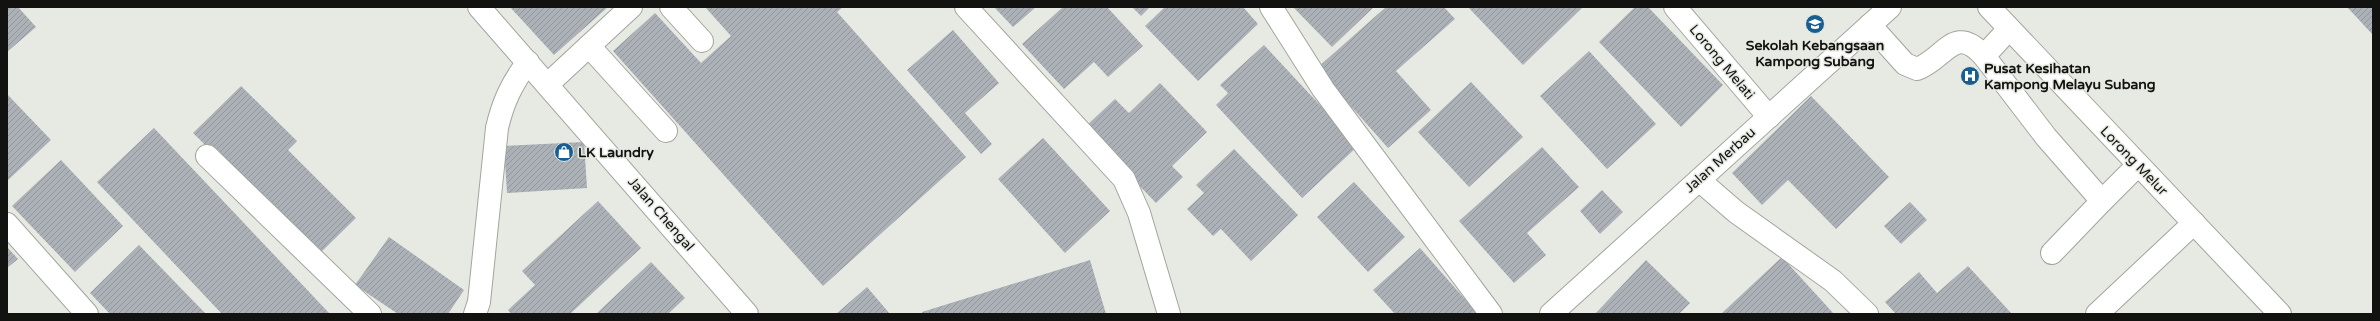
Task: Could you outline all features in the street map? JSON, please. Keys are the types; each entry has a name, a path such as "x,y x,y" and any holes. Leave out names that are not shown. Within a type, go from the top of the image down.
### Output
{"street":[{"name":"Jalan Chengal","path":"479,7 548,84 747,314"},
{"path":"548,84 631,7"},
{"path":"671,7 702,41"},
{"path":"966,7 1124,179 1139,213 1169,314"},
{"path":"1271,7 1323,89 1491,314"},
{"name":"Lorong Melati","path":"1675,7 1769,117"},
{"name":"Jalan Merbau","path":"1561,311 1699,180 1890,7"},
{"name":"Lorong Melur","path":"1989,7 2280,314"},
{"path":"1870,25 1905,64 1917,69 1929,65 1951,44 1963,40 1974,45 2046,137 2102,201"},
{"path":"1984,56 2009,29"},
{"path":"589,46 666,131"},
{"path":"475,314 479,302 497,128 502,106 512,85 528,62"},
{"path":"207,156 370,314"},
{"path":"2052,253 2138,165"},
{"path":"1699,180 1736,212 1833,281 1867,314"},
{"path":"2097,314 2194,223"},
{"path":"7,224 87,314"}],"building":[{"path":"7,7 18,7 36,27 7,52"},
{"path":"510,7 608,7 554,55"},
{"path":"705,7 843,7 837,12 966,157 823,286 613,51 655,13 701,63 731,36"},
{"path":"994,7 1036,7 1013,27"},
{"path":"1063,7 1107,7 1143,46 1108,77 1094,62 1064,89 1022,44"},
{"path":"1132,7 1150,7 1141,16"},
{"path":"1165,7 1243,7 1258,24 1198,81 1145,26"},
{"path":"1293,7 1374,7 1332,47"},
{"path":"1386,7 1444,7 1455,19 1396,71 1431,110 1388,148 1317,68"},
{"path":"1468,7 1583,7 1523,65"},
{"path":"1635,7 1648,7 1723,85 1681,127 1599,42"},
{"path":"2347,7 2373,7 2373,35"},
{"path":"953,30 999,83 965,113 992,144 981,154 907,70"},
{"path":"1264,45 1358,146 1302,198 1216,105 1228,93 1220,85"},
{"path":"1589,51 1656,124 1607,169 1540,96"},
{"path":"1471,82 1523,137 1469,187 1418,132"},
{"path":"1160,83 1207,132 1172,166 1183,177 1156,203 1084,128 1115,99 1129,113"},
{"path":"241,86 297,141 288,150 356,218 317,256 193,133"},
{"path":"7,94 51,140 7,181"},
{"path":"1811,96 1889,177 1836,229 1788,180 1762,205 1732,173"},
{"path":"154,128 330,314 222,314 97,182"},
{"path":"1043,138 1110,211 1065,253 998,179"},
{"path":"584,142 587,188 507,193 504,146"},
{"path":"1542,147 1579,187 1527,233 1546,255 1514,283 1459,221"},
{"path":"1234,149 1298,215 1251,261 1221,229 1213,236 1187,209 1204,193 1196,185"},
{"path":"61,160 123,226 75,272 12,206"},
{"path":"1354,182 1405,237 1368,272 1317,217"},
{"path":"1602,190 1623,212 1600,234 1580,211"},
{"path":"598,201 641,248 570,314 511,314 508,310 535,285 522,271"},
{"path":"1910,202 1927,220 1901,244 1884,226"},
{"path":"389,237 464,290 448,314 398,314 355,285"},
{"path":"139,245 206,314 110,314 90,293"},
{"path":"7,247 18,259 7,268"},
{"path":"1420,248 1478,314 1395,314 1373,290"},
{"path":"1782,257 1834,314 1722,313"},
{"path":"1090,260 1106,314 922,314 922,312"},
{"path":"1646,260 1690,303 1679,314 1595,314"},
{"path":"651,262 685,298 668,314 596,314"},
{"path":"1968,266 2012,314 1896,314 1885,302 1919,272 1937,293"},
{"path":"867,287 890,314 836,314"}],"place":[{"name":"Sekolah Kebangsaan Kampong Subang","path":"1815,24"},
{"name":"Pusat Kesihatan Kampong Melayu Subang","path":"1970,76"},
{"name":"LK Laundry","path":"564,152"}]}
